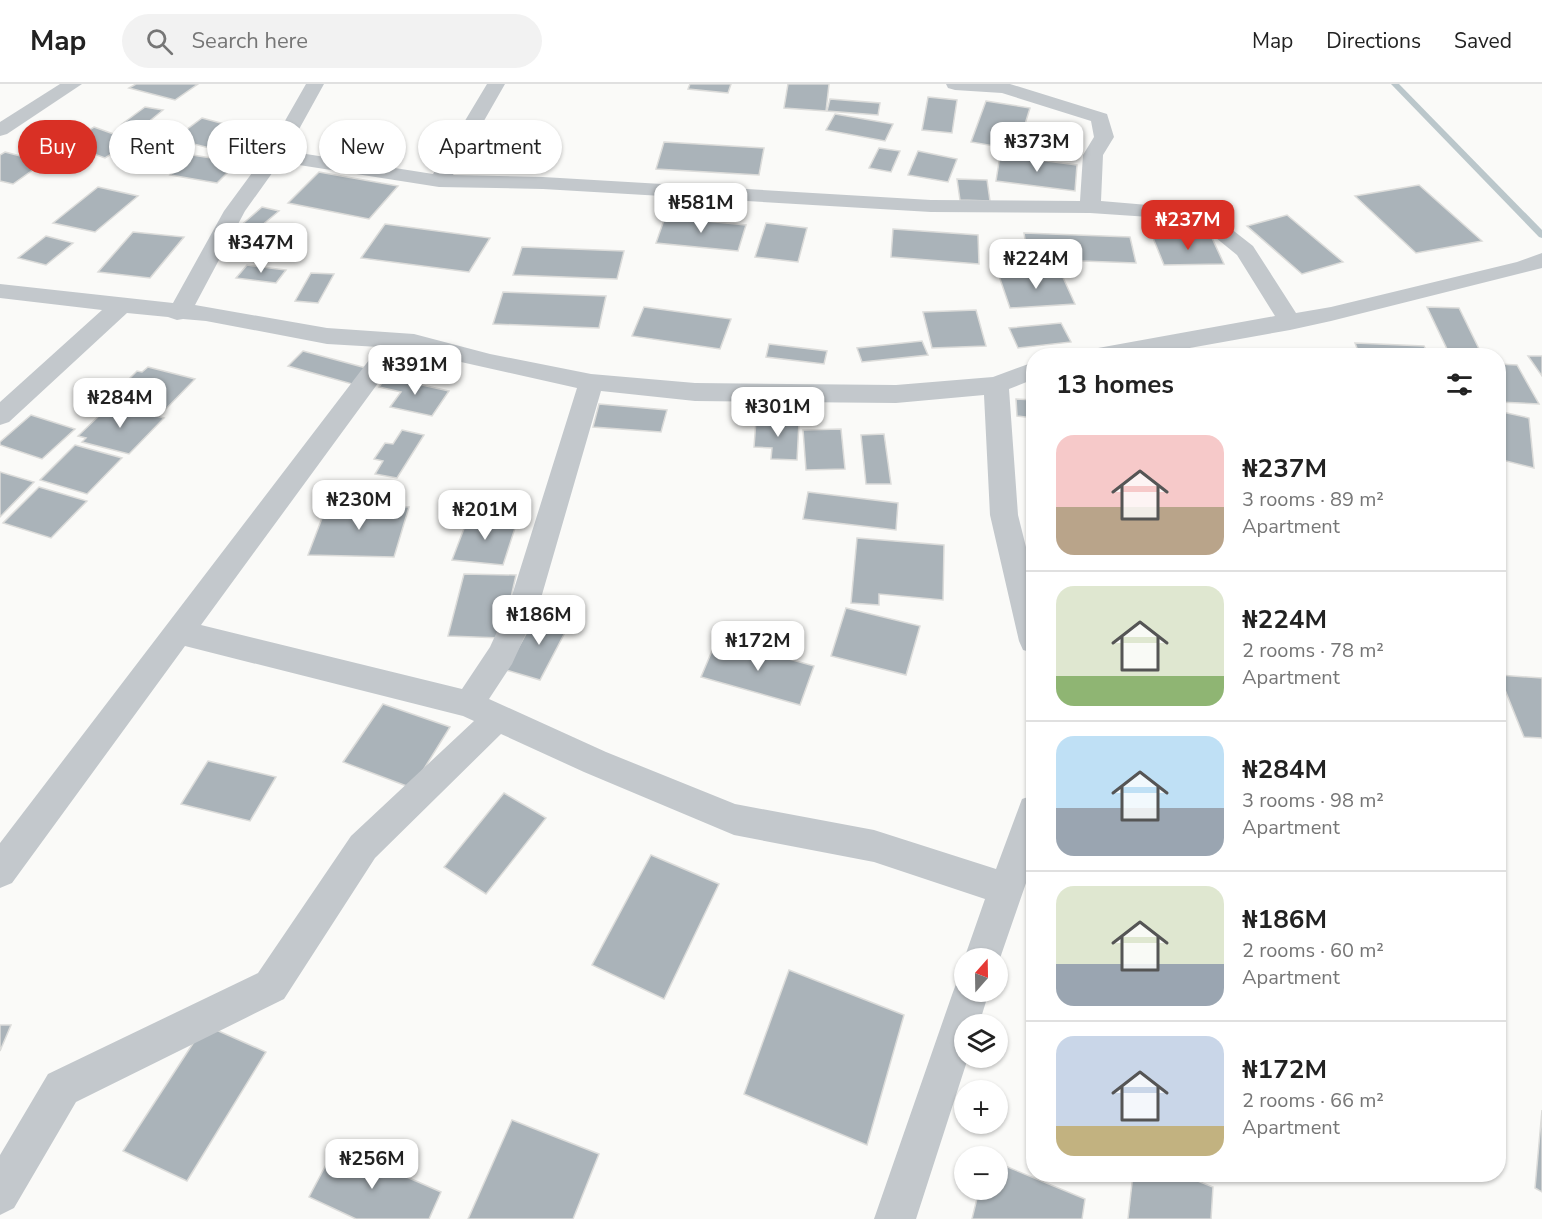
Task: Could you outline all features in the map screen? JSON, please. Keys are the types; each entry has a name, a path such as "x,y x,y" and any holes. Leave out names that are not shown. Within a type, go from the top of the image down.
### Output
{"street":[{"path":"0,130 73,84"},
{"path":"295,120 315,84"},
{"path":"439,181 496,84"},
{"path":"955,84 1004,88 1100,118 1104,137 1093,155 1090,207"},
{"path":"307,161 439,181 543,183 931,206 1090,207 1200,214 1245,251 1290,322"},
{"path":"177,313 189,297 235,211 262,174"},
{"path":"1143,348 1331,314 1524,267 1542,260"},
{"path":"0,291 177,313 206,314 327,336 414,342 490,362 591,382 695,392 896,394 996,385 1026,373"},
{"path":"0,416 120,306"},
{"path":"0,871 396,341"},
{"path":"0,1194 62,1088 271,986 363,847 488,728 482,710 501,655 524,605 591,382"},
{"path":"996,385 1004,515 1026,607"},
{"path":"178,632 482,710 596,762 734,819 874,846 1005,889"},
{"path":"984,948 1026,832"},
{"path":"895,1219 967,1002"}],"building":[{"path":"136,84 198,84 175,100 129,88"},
{"path":"690,84 731,84 728,93 688,89"},
{"path":"788,84 829,84 826,111 784,108"},
{"path":"928,97 957,100 952,133 922,130"},
{"path":"830,99 880,103 878,115 827,111"},
{"path":"986,101 1030,108 1017,150 971,142"},
{"path":"145,107 163,110 151,120 127,120"},
{"path":"835,114 893,124 885,141 826,130"},
{"path":"202,118 210,120 207,120 207,147 195,144 195,123"},
{"path":"97,128 109,132 109,156 105,158 97,155"},
{"path":"664,142 764,148 759,175 656,169"},
{"path":"879,148 900,151 891,172 869,168"},
{"path":"918,151 957,159 948,182 908,175"},
{"path":"5,152 18,155 18,174 27,174 13,184 0,181 0,155"},
{"path":"195,155 207,157 207,174 226,174 217,183 170,175 195,174"},
{"path":"1000,155 1077,165 1075,191 996,181"},
{"path":"319,172 319,174 398,186 369,219 288,203"},
{"path":"957,179 987,180 990,201 960,200"},
{"path":"1419,185 1482,241 1416,253 1355,196"},
{"path":"98,187 138,196 95,232 53,223"},
{"path":"262,207 279,211 255,231 239,227"},
{"path":"1287,215 1343,262 1302,274 1247,226"},
{"path":"665,217 746,225 738,251 656,243"},
{"path":"766,223 807,228 798,262 755,257"},
{"path":"385,224 490,238 469,272 361,258"},
{"path":"893,229 978,235 979,264 891,257"},
{"path":"133,232 184,237 150,278 98,272"},
{"path":"1024,233 1130,237 1136,263 1028,259"},
{"path":"46,236 73,243 46,265 18,258"},
{"path":"1153,238 1212,238 1224,264 1164,265"},
{"path":"522,247 624,251 617,279 513,275"},
{"path":"247,265 286,270 276,283 236,278"},
{"path":"311,273 334,274 318,303 295,301"},
{"path":"1061,273 1075,304 1010,308 999,276"},
{"path":"503,292 606,296 599,328 493,324"},
{"path":"644,307 731,319 720,349 632,336"},
{"path":"1427,307 1459,308 1479,348 1447,348"},
{"path":"976,310 986,346 932,348 923,312"},
{"path":"1061,323 1071,342 1018,348 1009,328"},
{"path":"922,341 928,355 862,362 857,348"},
{"path":"1355,343 1424,346 1425,348 1357,348"},
{"path":"769,344 827,351 824,364 766,357"},
{"path":"303,351 366,368 352,384 288,366"},
{"path":"1528,356 1542,356 1542,376"},
{"path":"1506,364 1517,365 1539,404 1506,402"},
{"path":"148,367 195,379 162,413 116,401 119,398 112,396 137,371 142,372"},
{"path":"386,377 449,391 432,416 390,407 401,392 379,387"},
{"path":"1016,399 1026,400 1026,417 1017,416"},
{"path":"599,404 667,410 661,432 593,427"},
{"path":"116,405 164,418 129,454 82,442 86,438 78,436 105,410 110,411"},
{"path":"1506,413 1529,418 1534,468 1506,461"},
{"path":"31,415 75,429 42,459 0,445 0,442"},
{"path":"756,420 799,422 797,460 771,459 772,448 754,447"},
{"path":"841,429 845,469 806,470 803,430"},
{"path":"402,430 424,435 397,478 375,474 383,461 374,459 385,443 393,444"},
{"path":"884,434 891,484 866,484 861,435"},
{"path":"75,445 122,458 87,494 40,480"},
{"path":"0,472 34,482 0,517"},
{"path":"39,487 87,501 51,538 3,523"},
{"path":"808,492 898,503 896,530 803,519"},
{"path":"327,505 409,507 394,557 308,555"},
{"path":"468,518 517,522 503,565 452,560"},
{"path":"857,538 944,545 943,600 879,594 879,605 851,603"},
{"path":"464,574 516,575 502,638 448,636"},
{"path":"846,608 920,626 906,675 831,656"},
{"path":"538,612 571,621 540,680 506,670"},
{"path":"717,639 814,666 800,705 701,677"},
{"path":"1506,675 1542,678 1542,738 1524,737 1506,692"},
{"path":"383,704 450,727 412,788 343,762"},
{"path":"208,761 276,777 250,821 181,804"},
{"path":"504,793 546,818 486,894 444,867"},
{"path":"651,855 719,884 664,999 592,965"},
{"path":"789,970 904,1015 867,1145 744,1094"},
{"path":"0,1025 11,1025 0,1051"},
{"path":"205,1025 266,1052 187,1181 123,1151"},
{"path":"1542,1110 1542,1192 1535,1188"},
{"path":"512,1120 599,1154 573,1219 468,1219"},
{"path":"336,1146 441,1192 429,1219 356,1219 309,1197"},
{"path":"1008,1167 1026,1175 1026,1182 1044,1182 1085,1199 1082,1219 972,1219 977,1200 1008,1200"},
{"path":"1132,1182 1200,1182 1213,1187 1211,1219 1128,1219"}],"waterway":[{"path":"1395,84 1542,235"}]}
